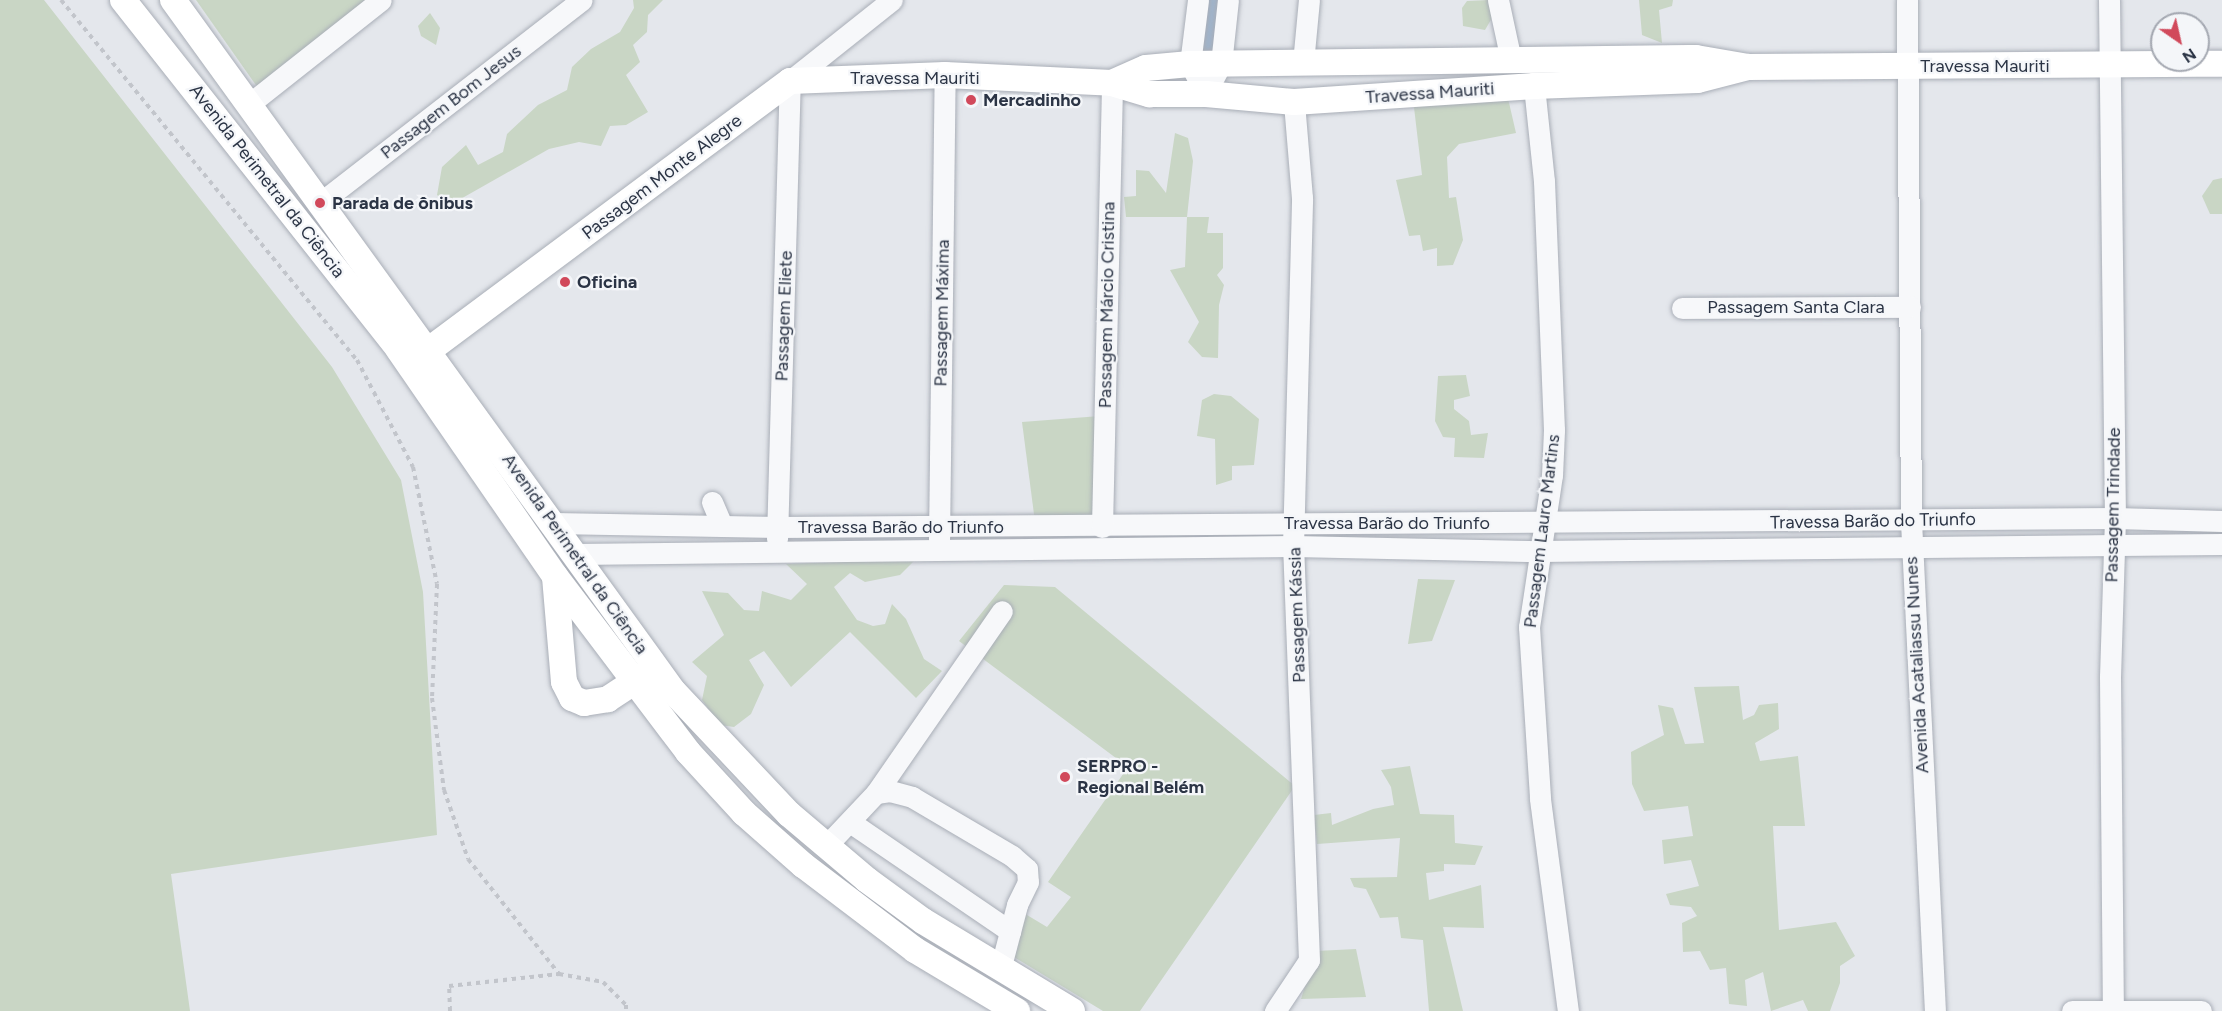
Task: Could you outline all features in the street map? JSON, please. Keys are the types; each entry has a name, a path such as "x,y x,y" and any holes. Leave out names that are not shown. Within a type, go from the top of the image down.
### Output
{"main road":[{"name":"Avenida Perimetral da Ciência","path":"123,0 405,358 555,576 634,684 744,813 803,865 915,950 1017,1011"},
{"name":"Avenida Perimetral da Ciência","path":"173,0 429,350 655,666 750,776 826,846 923,921 1072,1011"},
{"name":"Travessa Mauriti","path":"1113,83 1146,68 1190,64 1696,58 1748,67 2222,64"},
{"name":"Travessa Mauriti","path":"790,81 945,75 1113,83 1149,94 1206,94 1294,102 1534,86 1698,80 1748,67"},
{"name":"Passagem Monte Alegre","path":"429,350 790,81"},
{"path":"555,576 564,682 572,698 584,703 608,699 634,684 655,666"}],"street":[{"path":"248,105 381,0"},
{"name":"Passagem Bom Jesus","path":"320,203 582,0"},
{"name":"Passagem Monte Alegre","path":"790,81 892,0"},
{"path":"1198,0 1190,64 1206,94"},
{"path":"1206,94 1221,64 1228,0"},
{"path":"1303,63 1309,0"},
{"path":"1498,0 1511,60"},
{"name":"Avenida Acataliassu Nunes","path":"1907,0 1911,521 1935,1011"},
{"name":"Passagem Trindade","path":"2109,0 2115,518 2110,677 2113,1009"},
{"name":"Passagem Máxima","path":"939,550 945,75"},
{"name":"Passagem Eliete","path":"776,551 790,81"},
{"name":"Passagem Márcio Cristina","path":"1102,526 1113,83"},
{"name":"Passagem Lauro Martins","path":"1534,86 1545,181 1552,372 1552,475 1529,627 1540,799 1568,1011"},
{"name":"Passagem Kássia","path":"1275,1011 1309,960 1293,546 1302,198 1294,102"},
{"name":"Passagem Santa Clara","path":"1683,308 1910,307"},
{"path":"712,502 722,526"},
{"name":"Travessa Barão do Triunfo","path":"553,523 778,527 2115,518 2222,521"},
{"name":"Travessa Barão do Triunfo","path":"574,554 1293,546 1539,551 2222,544"},
{"path":"826,846 876,793 1002,611"},
{"path":"876,793 890,791 912,797 1012,856 1027,869 1028,882 1000,966"},
{"path":"850,822 1010,931"},
{"path":"2072,1011 2113,1009 2201,1011"}],"path":[{"path":"61,0 357,360 413,467 437,584 432,698 444,790 468,859 559,974"},
{"path":"450,1011 450,986 559,974 603,982 626,1005 626,1011"}],"green space":[{"path":"0,0 44,0 332,367 401,480 423,592 437,835 171,874 190,1011 0,1011"},
{"path":"196,0 368,0 258,88"},
{"path":"633,0 663,0 648,15 647,32 633,45 640,62 626,75 648,112 626,125 610,126 601,146 579,142 549,149 450,205 437,195 442,167 466,145 478,165 503,152 507,134 538,105 567,90 572,67 591,49 620,32 634,8"},
{"path":"1489,0 1492,18 1485,30 1463,26 1462,8 1467,1"},
{"path":"1639,0 1673,0 1672,6 1659,10 1662,43 1642,35"},
{"path":"430,13 440,28 436,45 421,36 418,26"},
{"path":"1507,94 1516,133 1459,144 1447,157 1449,198 1456,197 1463,240 1453,265 1437,266 1437,248 1423,251 1420,235 1409,236 1396,180 1422,175 1413,99"},
{"path":"1175,133 1188,138 1193,161 1187,217 1126,217 1124,197 1136,196 1136,170 1149,171 1166,193"},
{"path":"2222,178 2222,214 2210,214 2202,196 2213,180"},
{"path":"1187,217 1209,217 1207,233 1223,233 1223,268 1217,275 1224,285 1219,305 1218,358 1202,357 1188,342 1199,322 1170,270 1185,267"},
{"path":"1466,375 1470,396 1454,400 1454,409 1469,421 1471,435 1488,433 1484,458 1454,457 1455,438 1443,437 1435,421 1438,376"},
{"path":"1214,394 1231,396 1259,419 1254,465 1232,466 1232,480 1216,485 1215,439 1197,436 1202,400"},
{"path":"1100,416 1095,521 1035,522 1022,422"},
{"path":"916,559 900,575 865,582 850,573 834,587 857,620 873,626 885,624 892,604 906,619 924,659 942,671 916,698 850,632 791,687 764,651 749,660 764,685 751,714 734,727 720,725 702,700 707,676 692,662 724,635 702,591 728,593 744,610 759,611 762,591 791,600 807,584 786,564"},
{"path":"1418,579 1455,580 1432,641 1408,644"},
{"path":"1004,585 1055,587 1295,786 1140,1011 1103,1011 1009,954 1022,912 1047,927 1071,897 1048,882 1128,767 959,641"},
{"path":"1739,686 1743,720 1754,715 1759,705 1778,703 1779,729 1755,743 1760,761 1798,756 1805,826 1773,826 1779,930 1836,922 1855,956 1840,966 1840,983 1830,1011 1808,1011 1803,1000 1771,1011 1763,972 1745,980 1747,1006 1729,1004 1726,968 1710,970 1700,951 1683,952 1682,923 1697,916 1691,907 1670,905 1666,894 1699,886 1691,860 1664,864 1662,840 1693,836 1688,806 1644,811 1632,784 1631,752 1664,735 1658,705 1673,708 1685,744 1704,743 1694,687"},
{"path":"1410,766 1420,814 1454,815 1455,843 1483,846 1475,865 1444,864 1444,871 1426,873 1429,900 1481,885 1484,928 1443,927 1463,1011 1429,1011 1423,940 1401,938 1398,917 1380,918 1366,889 1354,887 1350,878 1397,877 1400,838 1317,844 1314,815 1331,813 1332,825 1373,809 1394,805 1391,787 1381,770"},
{"path":"1356,949 1366,997 1301,999 1316,951"}],"water":[{"path":"1208,0 1215,0 1211,43 1203,43"}],"waterway":[{"path":"1204,56 1211,0"}],"place":[{"name":"Mercadinho","path":"971,100"},
{"name":"Parada de ônibus","path":"320,203"},
{"name":"Oficina","path":"565,282"},
{"name":"SERPRO - Regional Belém","path":"1065,777"}]}
